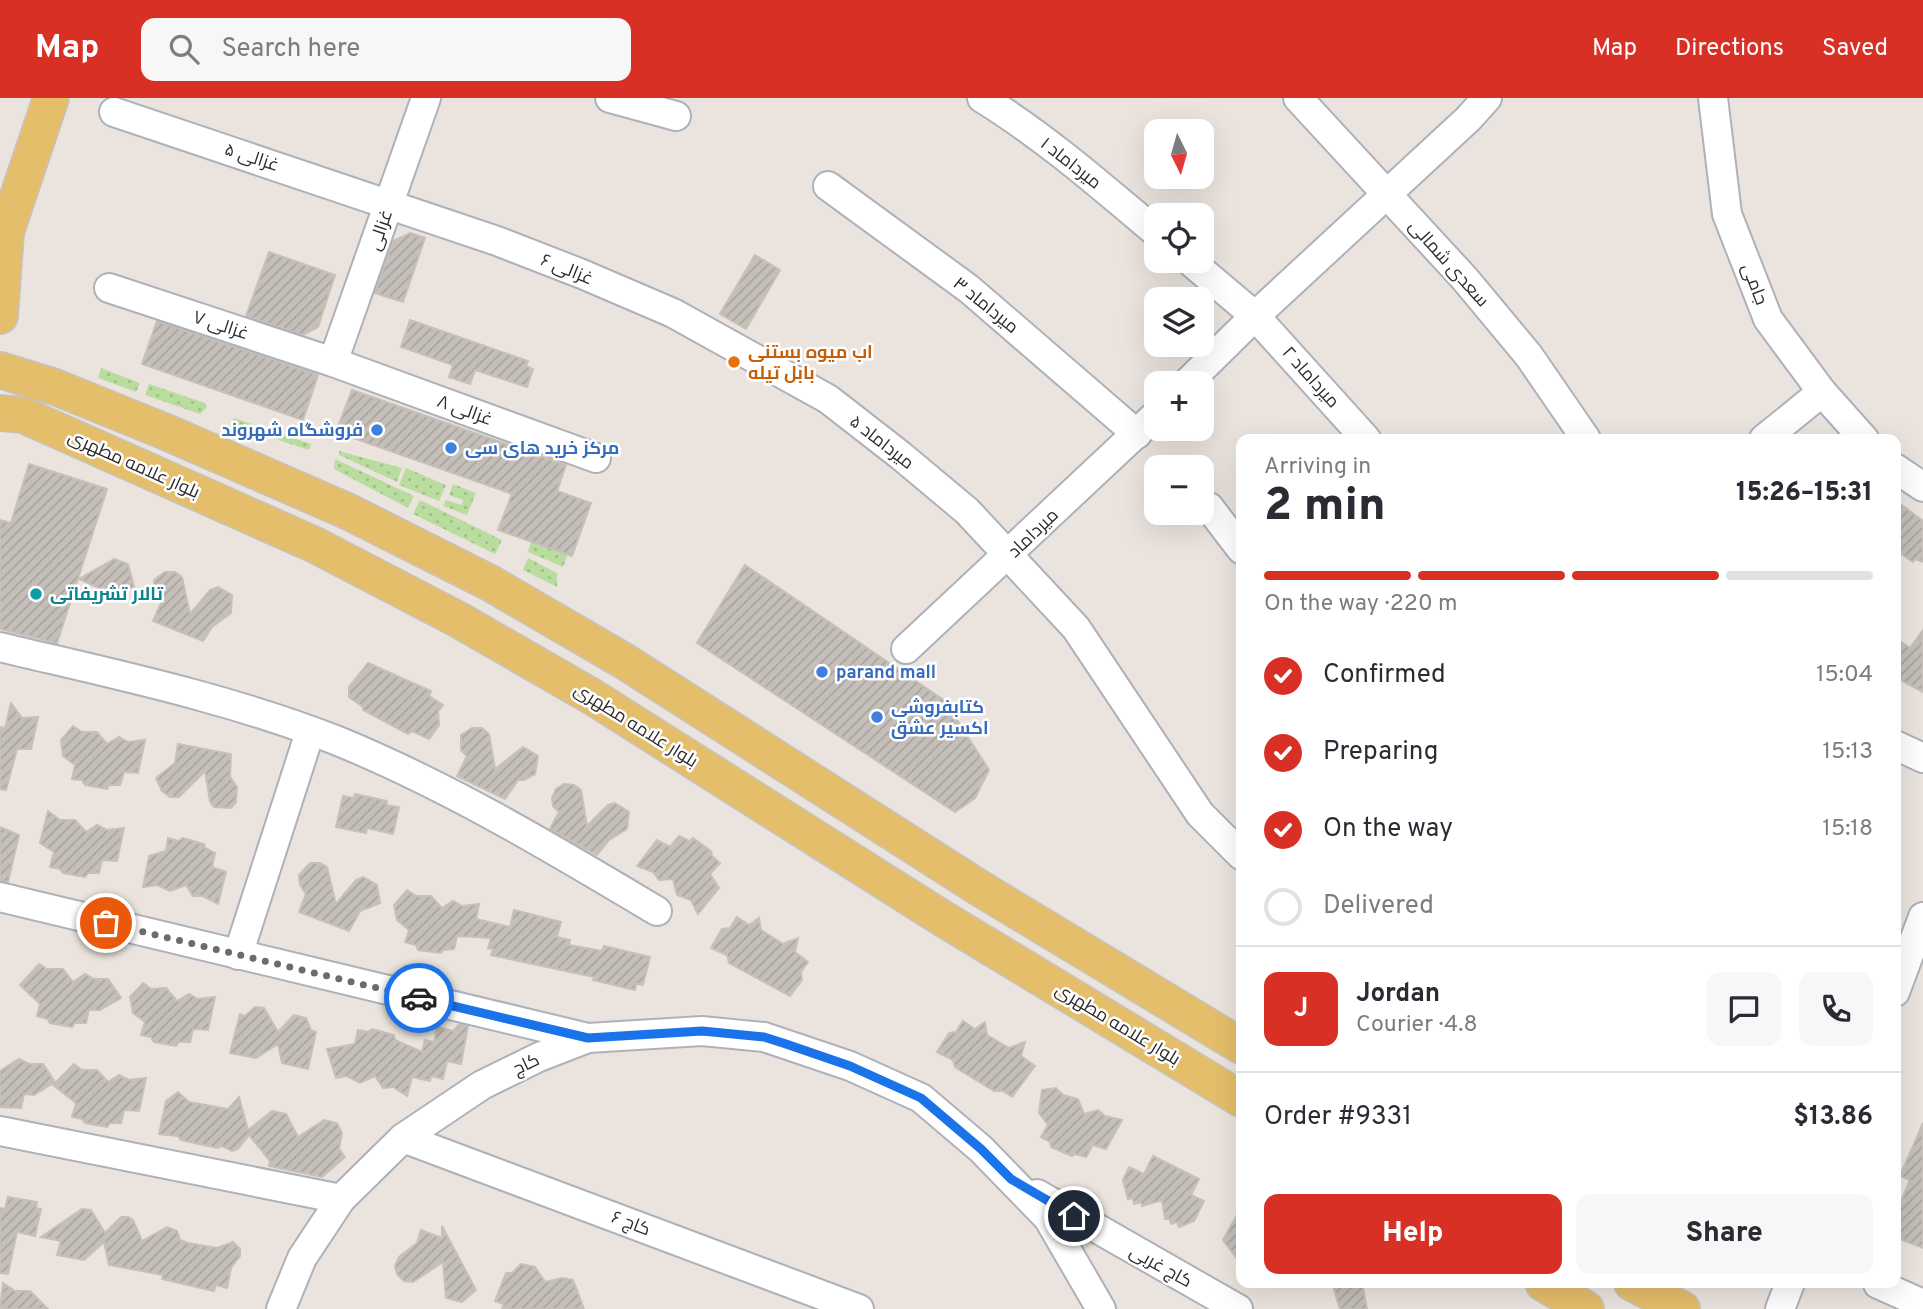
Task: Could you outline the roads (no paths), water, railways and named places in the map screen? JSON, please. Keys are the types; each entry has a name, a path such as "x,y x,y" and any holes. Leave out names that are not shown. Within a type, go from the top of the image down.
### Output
{"main road":[{"path":"0,316 3,236 51,98"},
{"path":"0,370 55,387 166,432 347,511 490,583 624,662 970,882 1236,1043"},
{"name":"بلوار علامه مطهری","path":"0,412 23,415 315,545 459,620 591,696 942,918 1236,1096"},
{"path":"1551,1288 1586,1309"},
{"path":"1642,1288 1682,1309"}],"street":[{"name":"غزالی","path":"333,362 426,98"},
{"path":"610,98 676,116"},
{"name":"میرداماد ۱","path":"982,98 1017,120 1084,171 1144,222"},
{"name":"سعدی شمالی","path":"1298,98 1465,279 1529,356 1583,434"},
{"path":"1199,371 1468,119 1486,98"},
{"name":"جامی","path":"1713,98 1727,214 1768,319 1822,392 1860,434"},
{"name":"غزالی ۵","path":"114,112 389,203"},
{"name":"میرداماد ۳","path":"828,186 969,289 1137,434"},
{"name":"غزالی ۶","path":"389,203 582,274 673,313 740,348"},
{"path":"1204,273 1255,316"},
{"name":"غزالی ۷","path":"109,288 333,362"},
{"name":"میرداماد ۲","path":"1255,316 1361,434"},
{"name":"میرداماد ۵","path":"740,348 828,399 967,511 1076,628 1200,814 1236,850"},
{"name":"غزالی ۸","path":"333,362 596,458"},
{"path":"1770,434 1822,392"},
{"name":"میرداماد","path":"906,649 1009,556 1144,427"},
{"path":"1901,472 1923,487"},
{"path":"1214,514 1236,542"},
{"path":"0,647 192,693 338,741 495,814 657,911"},
{"path":"238,955 310,732"},
{"path":"1901,748 1923,758"},
{"path":"0,897 588,1038"},
{"path":"1901,976 1923,917"},
{"name":"کاج","path":"281,1309 302,1258 341,1199 403,1138 482,1085 539,1057 588,1038 702,1031 776,1041 850,1066 921,1098 981,1149 1048,1218 1101,1309"},
{"path":"0,1132 341,1199"},
{"name":"کاج ۶","path":"403,1138 859,1309"},
{"name":"کاج غربی","path":"1011,1179 1238,1309"},
{"path":"1780,1309 1788,1288"},
{"path":"1889,1288 1923,1304"}],"place":[{"name":"اب میوه بستنی بابل تیله","path":"734,362"},
{"name":"فروشگاه شهروند","path":"377,430"},
{"name":"مرکز خرید های سی","path":"451,448"},
{"name":"تالار تشریفاتی","path":"36,594"},
{"name":"parand mall","path":"822,672"},
{"name":"کتابفروشی اکسیر عشق","path":"877,717"}]}
